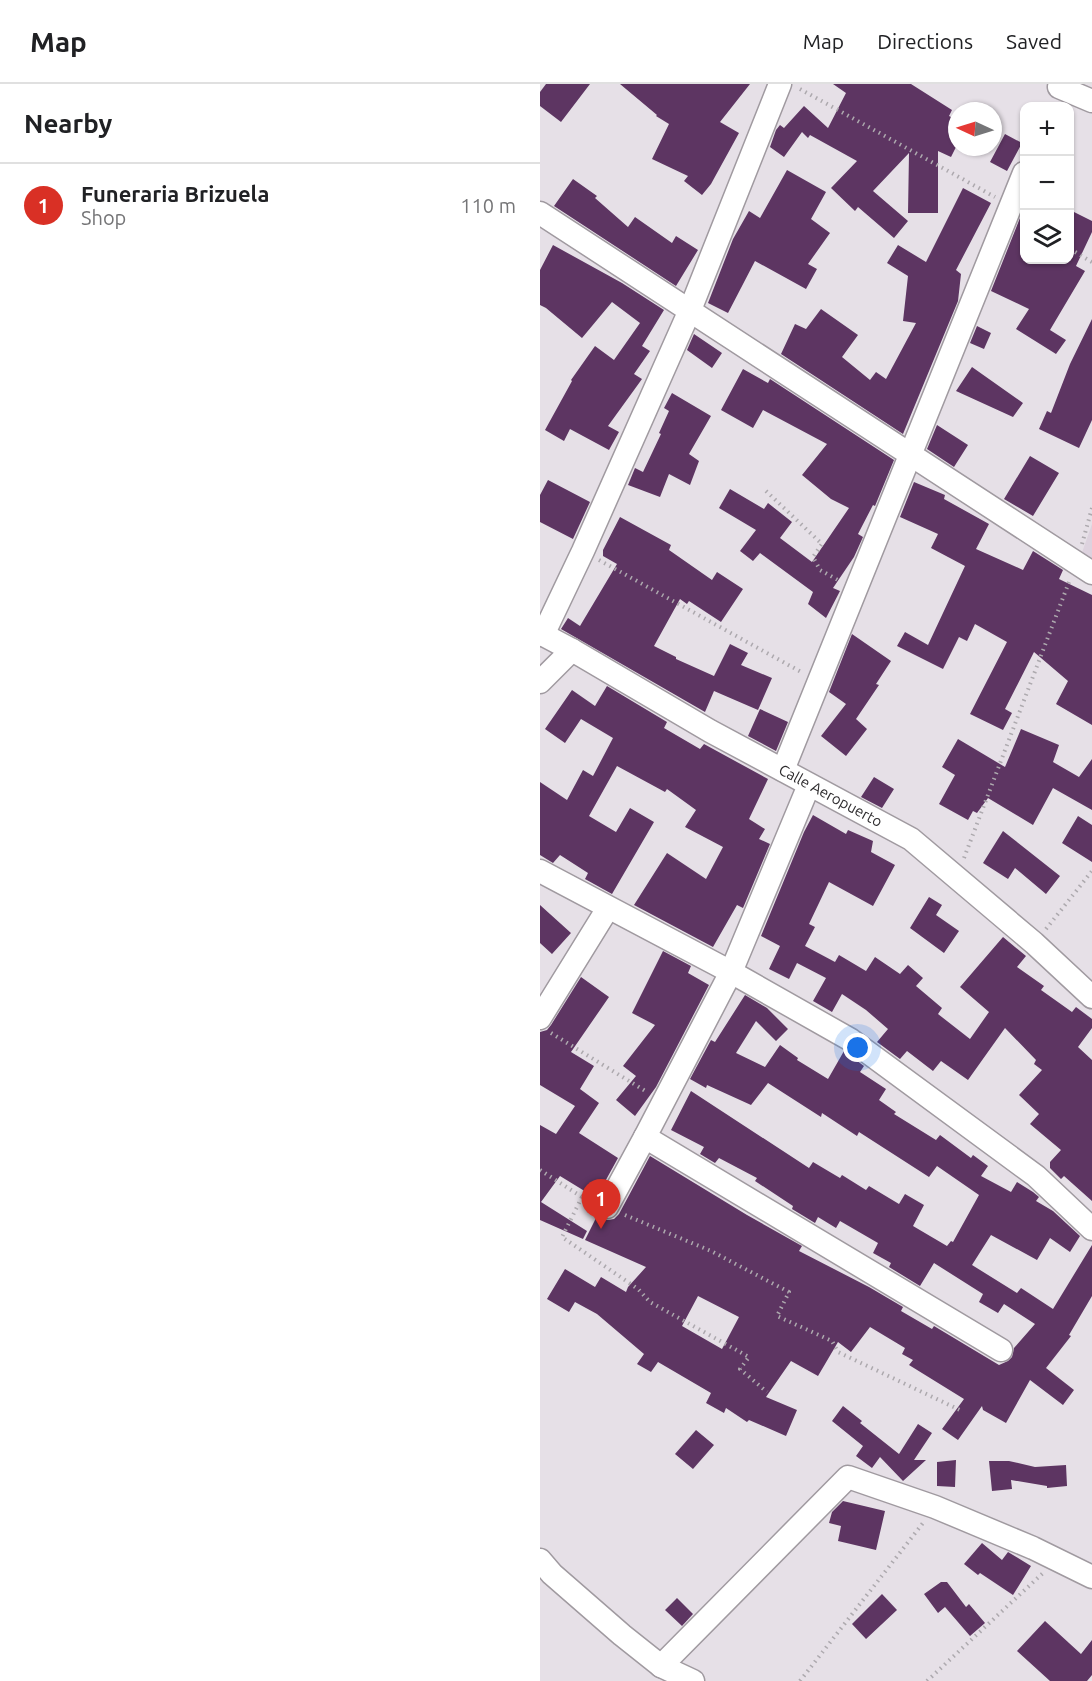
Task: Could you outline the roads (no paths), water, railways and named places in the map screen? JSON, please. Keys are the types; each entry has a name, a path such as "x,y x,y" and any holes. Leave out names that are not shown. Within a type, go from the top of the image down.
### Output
{"street":[{"path":"542,634 583,551 690,310 780,84"},
{"path":"1057,93 1092,101"},
{"path":"783,771 1020,183"},
{"path":"540,213 1084,568"},
{"name":"Calle Aeropuerto","path":"542,634 710,731 911,839 1034,943 1092,997"},
{"path":"540,681 572,650"},
{"path":"607,1207 731,972 809,785"},
{"path":"540,871 731,972 851,1040 1036,1176 1092,1229"},
{"path":"545,1025 608,908"},
{"path":"645,1137 1001,1350"},
{"path":"661,1666 848,1477 935,1507 1033,1548 1092,1577"},
{"path":"540,1560 552,1574 661,1666 693,1681"}],"place":[{"name":"Funeraria Brizuela","path":"601,1229"}]}
